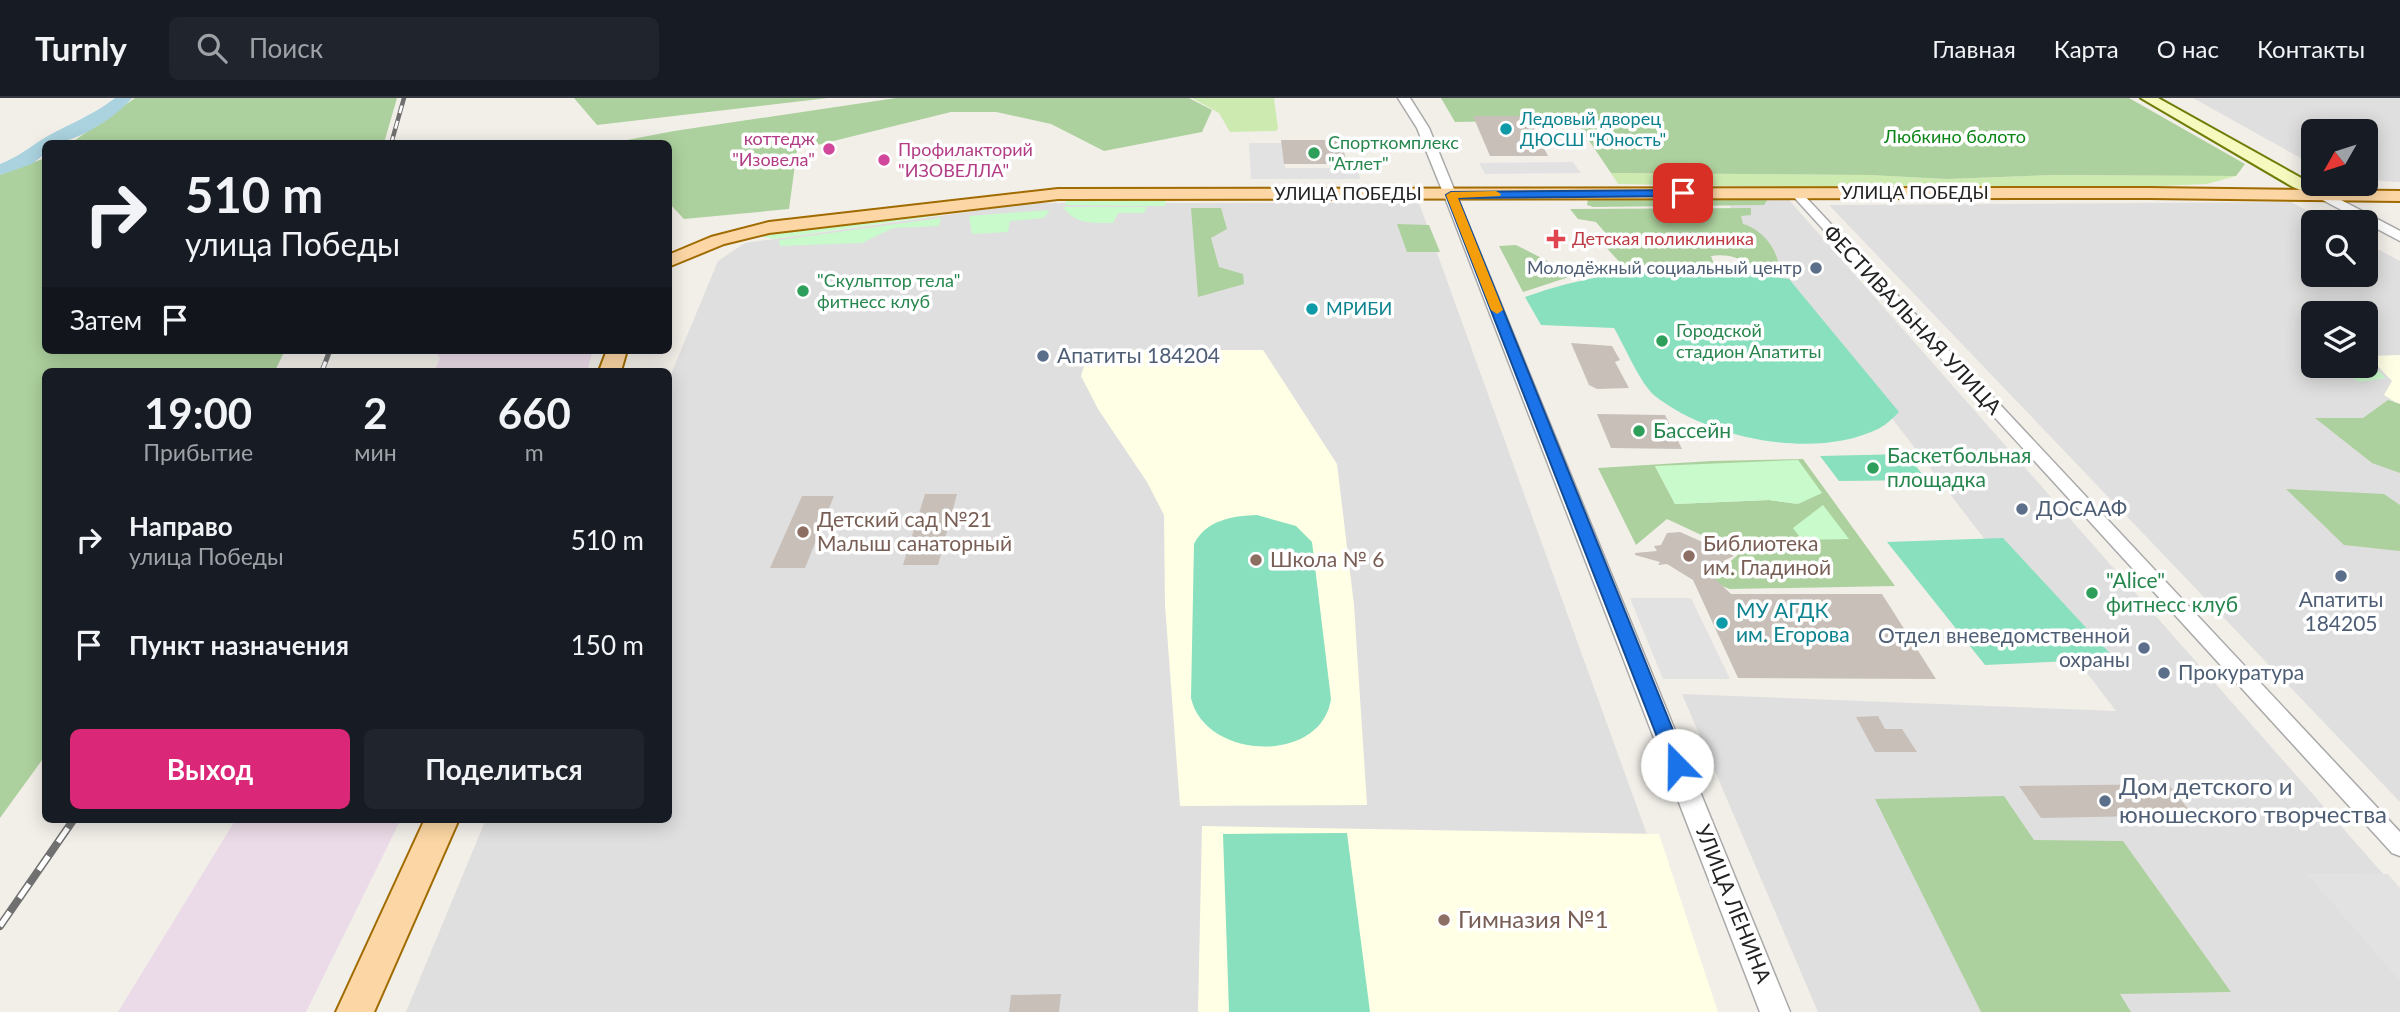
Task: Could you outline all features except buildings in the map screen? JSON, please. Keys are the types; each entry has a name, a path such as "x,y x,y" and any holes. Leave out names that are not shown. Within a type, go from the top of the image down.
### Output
{"main road":[{"path":"2148,98 2301,185"},
{"path":"2165,98 2301,177"},
{"name":"УЛИЦА ПОБЕДЫ","path":"714,241 764,228 1020,196 2301,194"},
{"name":"УЛИЦА ПОБЕДЫ","path":"2378,195 2400,196"},
{"path":"672,259 714,241"},
{"path":"355,1012 440,823"}],"street":[{"name":"УЛИЦА ЛЕНИНА","path":"1404,98 1423,128 1451,195 1775,1012"},
{"name":"ФЕСТИВАЛЬНАЯ УЛИЦА","path":"1796,193 2400,847"},
{"path":"2326,196 2400,237"}],"shaded area":[{"path":"2193,98 2400,98 2400,182 2378,181 2378,119 2301,119 2301,158"},
{"path":"1249,143 1282,143 1285,168 1358,168 1360,179 1251,179"},
{"path":"1573,162 1581,173 1485,174 1479,163"},
{"path":"1725,200 1789,200 2400,893 2400,1012 1818,1012 1682,694 2116,711"},
{"path":"2291,202 2306,210 2301,210 2301,287 2378,287 2378,249 2400,261 2400,802 1829,205"},
{"path":"1032,203 1419,203 1711,1012 406,1012 484,823 672,823 672,372 718,261 745,243"},
{"name":"Школа № 6","path":"1083,350 1263,350 1337,464 1354,605 1367,805 1180,806 1165,605 1164,515 1147,482 1098,409 1081,376 1085,363"},
{"path":"436,354 592,354 588,368 435,368 440,358"},
{"path":"2400,355 2400,405 2384,395 2392,381 2378,366 2378,356"},
{"path":"1630,598 1691,598 1730,679 1663,679"},
{"path":"234,823 399,823 306,1012 118,1012"},
{"name":"Гимназия №1","path":"1202,826 1659,834 1718,1012 1198,1012"},
{"path":"2306,873 2388,874 2400,888 2400,981"}],"green space":[{"path":"135,98 397,98 385,140 75,140"},
{"path":"574,98 828,98 597,125"},
{"path":"896,98 1189,98 1212,110 1202,132 1104,151 1051,124 996,112 951,112 797,150 789,209 684,219 672,206 672,140 627,140"},
{"path":"1192,98 1274,98 1278,128 1276,131 1230,132 1219,113"},
{"name":"Любкино болото","path":"1441,98 2129,98 2245,164 2236,176 2055,175 1947,179 1869,175 1611,173 1575,120 1455,122"},
{"path":"42,159 42,354 283,354 276,368 42,368 42,760 0,818 0,175"},
{"path":"1611,173 1869,175 1947,179 2055,175 2236,176 2207,184 2073,190 2029,187 1919,188 1872,183 1830,188 1618,184"},
{"path":"1067,196 1166,196 1165,206 1065,205"},
{"path":"1588,199 1768,199 1764,205 1593,207 1587,205"},
{"path":"1063,207 1147,207 1144,213 1118,213 1113,223 1092,223 1073,217"},
{"path":"1191,208 1221,208 1227,229 1211,238 1219,267 1243,274 1244,284 1198,297"},
{"path":"1751,208 1751,215 1741,216 1743,224 1761,234 1774,250 1778,263 1768,266 1770,271 1721,255 1711,256 1714,264 1674,263 1624,267 1604,245 1609,237 1596,222 1578,219 1570,209"},
{"path":"1050,210 1044,218 1010,221 1008,232 972,234 969,216"},
{"path":"942,211 941,215 773,239 760,236"},
{"path":"941,218 939,226 893,228 862,243 780,246 779,240"},
{"path":"1397,224 1429,225 1440,252 1407,252"},
{"path":"1516,245 1575,275 1523,292 1499,246"},
{"path":"1689,266 1789,279 1899,412 1878,429 1852,438 1824,443 1794,444 1733,434 1704,424 1655,396 1639,374 1614,328 1541,325 1525,297 1606,275"},
{"path":"2378,370 2386,378 2359,382 2353,378 2378,378"},
{"path":"2388,400 2400,404 2400,473 2372,463 2315,418 2363,418"},
{"name":"Баскетбольная площадка","path":"1906,454 1927,480 1839,481 1820,456"},
{"path":"1803,459 1895,586 1730,589 1708,581 1740,553 1667,519 1636,545 1598,468","holes":["1655,466 1798,504 1769,500 1675,504"]},
{"path":"1798,460 1822,493 1798,504 1769,500 1675,504 1655,466"},
{"path":"2286,489 2384,494 2400,505 2400,551 2344,545"},
{"path":"1823,505 1849,539 1802,540 1793,528"},
{"path":"1257,515 1296,526 1312,542 1331,699 1323,720 1307,735 1286,744 1262,747 1239,743 1217,734 1201,719 1191,698 1194,544 1205,529 1221,521"},
{"path":"2003,538 2115,659 1985,665 1887,542"},
{"path":"2004,796 2034,840 2123,841 2231,992 2120,994 2131,1012 1981,1012 1875,799"},
{"path":"1347,833 1370,1012 1229,1012 1223,834"}],"waterway":[{"path":"56,140 103,115 124,98"},
{"path":"0,170 26,160 42,147"}],"railway":[{"path":"392,140 404,98"},
{"path":"323,368 328,354"},
{"path":"0,926 71,823"}],"slow traffic":[{"path":"1496,194 1451,195 1497,310"}],"place":[{"name":"Ледовый дворец ДЮСШ \"Юность\"","path":"1506,129"},
{"name":"коттедж \"Изовела\"","path":"829,149"},
{"name":"Спорткомплекс \"Атлет\"","path":"1314,153"},
{"name":"Профилакторий \"ИЗОВЕЛЛА\"","path":"884,160"},
{"name":"Детская поликлиника","path":"1556,239"},
{"name":"Молодёжный социальный центр","path":"1816,268"},
{"name":"\"Скульптор тела\" фитнесс клуб","path":"803,291"},
{"name":"МРИБИ","path":"1312,309"},
{"name":"Городской стадион Апатиты","path":"1662,341"},
{"name":"Апатиты 184204","path":"1043,356"},
{"name":"Бассейн","path":"1639,431"},
{"name":"Баскетбольная площадка","path":"1873,468"},
{"name":"ДОСААФ","path":"2022,509"},
{"name":"Детский сад №21 Малыш санаторный","path":"803,532"},
{"name":"Библиотека им. Гладиной","path":"1689,556"},
{"name":"Школа № 6","path":"1256,560"},
{"name":"Апатиты 184205","path":"2341,576"},
{"name":"\"Alice\" фитнесс клуб","path":"2092,593"},
{"name":"МУ АГДК им. Егорова","path":"1722,623"},
{"name":"Отдел вневедомственной охраны","path":"2144,648"},
{"name":"Прокуратура","path":"2164,673"},
{"name":"Дом детского и юношеского творчества","path":"2105,801"},
{"name":"Гимназия №1","path":"1444,920"}],"route":[{"path":"1677,765 1451,195 1683,193"}]}
